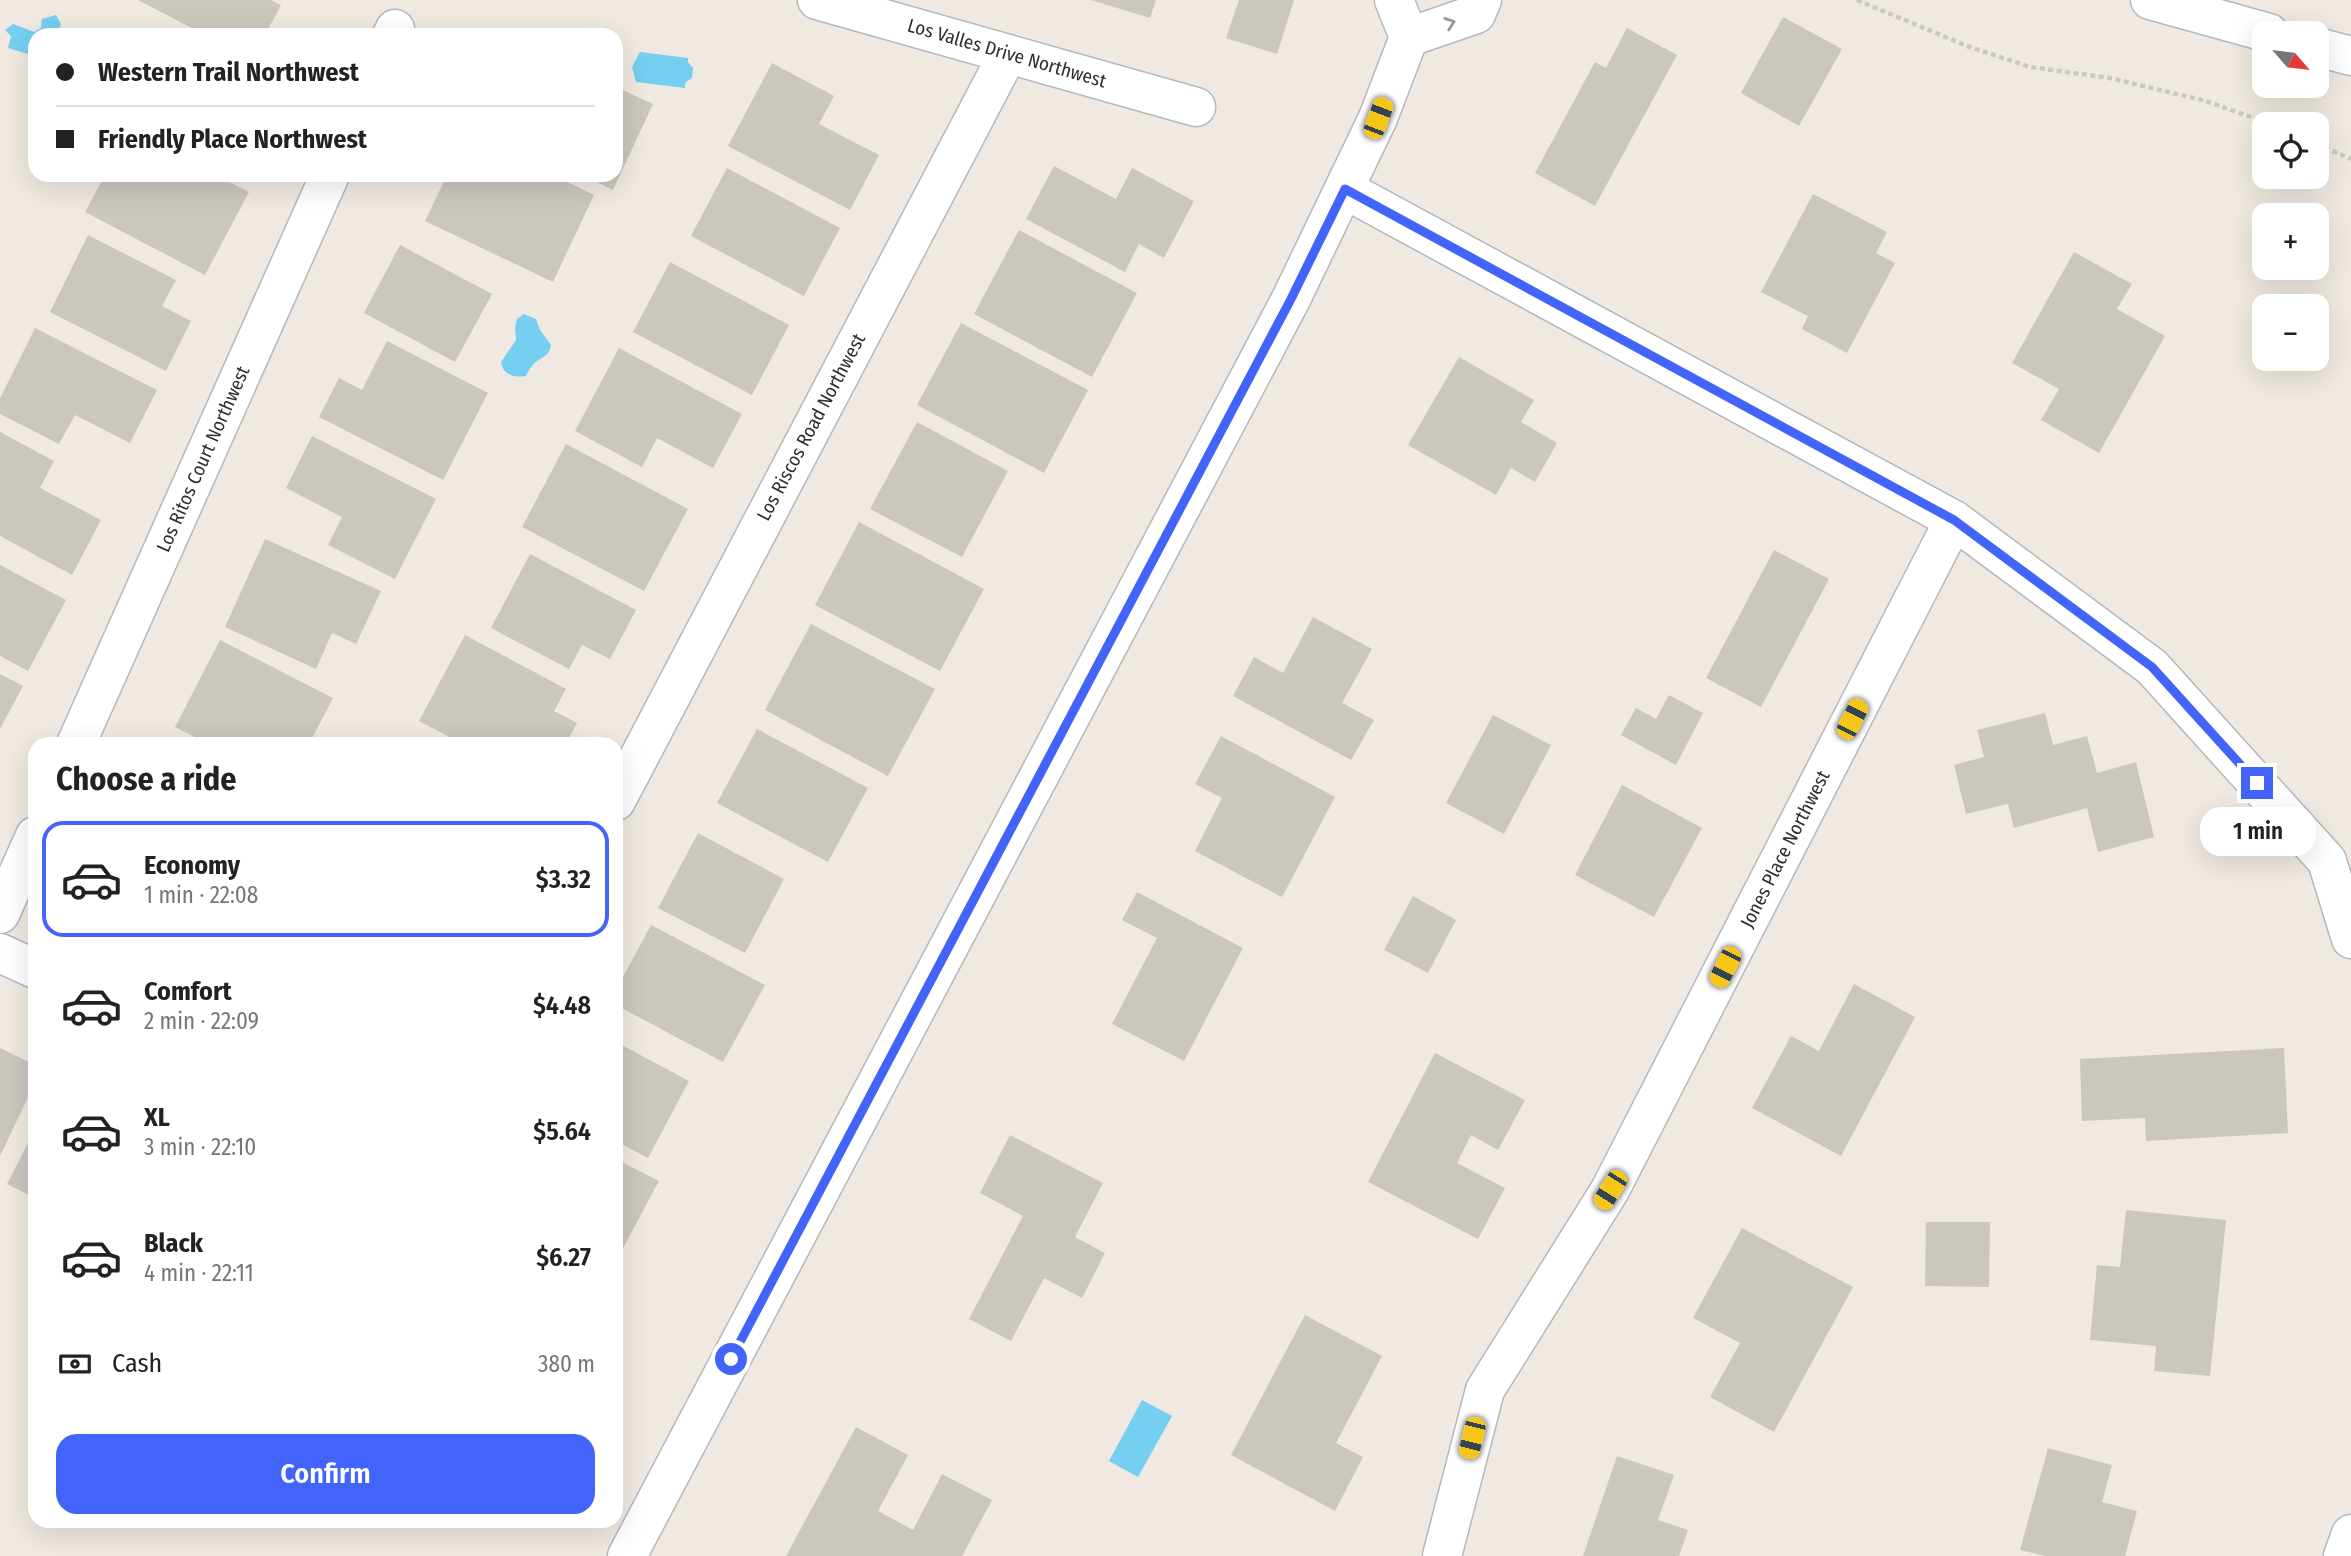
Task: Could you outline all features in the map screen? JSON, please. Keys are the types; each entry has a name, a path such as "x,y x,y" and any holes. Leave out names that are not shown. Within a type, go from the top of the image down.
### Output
{"street":[{"name":"Los Valles Drive Northwest","path":"817,0 1196,107"},
{"path":"627,1556 1284,311 1345,189 1378,118 1409,37 1394,0"},
{"path":"1409,37 1476,14 1482,0"},
{"path":"2150,0 2252,28"},
{"path":"2329,50 2351,56"},
{"name":"Los Riscos Road Northwest","path":"623,788 1008,54"},
{"name":"Los Ritos Court Northwest","path":"79,737 327,182"},
{"path":"1345,189 1954,520 2152,667 2339,854 2351,939"},
{"name":"Jones Place Northwest","path":"1442,1556 1485,1390 1610,1190 1954,520"},
{"path":"0,914 28,852"},
{"path":"0,953 28,966"},
{"path":"2343,1556 2351,1534"}],"path":[{"path":"1857,0 1967,46 2031,67 2110,78 2192,97 2252,118"},
{"path":"2329,149 2351,159"}],"water":[{"path":"56,15 61,24 60,28 41,28 42,19"},
{"path":"13,24 28,30 28,54 8,48 11,36 5,30"},
{"path":"640,52 688,58 693,68 692,78 685,83 685,88 636,82 632,67"},
{"path":"524,314 536,319 551,345 546,355 530,368 526,376 510,375 501,362 516,340 517,319"},
{"path":"1142,1400 1172,1416 1138,1477 1109,1461"}],"building":[{"path":"138,0 271,0 281,5 269,28 192,28"},
{"path":"1091,0 1156,0 1150,18"},
{"path":"1239,0 1294,0 1277,54 1226,38"},
{"path":"1783,17 1842,49 1799,126 1741,93"},
{"path":"1627,28 1677,55 1595,206 1535,173 1595,62 1606,68"},
{"path":"772,63 834,96 819,124 879,155 850,210 728,146"},
{"path":"623,90 653,104 623,168"},
{"path":"1054,166 1116,199 1132,168 1194,201 1164,258 1139,244 1125,272 1026,219"},
{"path":"727,168 840,228 804,296 691,236"},
{"path":"101,182 230,182 249,192 205,275 85,212"},
{"path":"444,182 567,182 594,195 553,282 425,221"},
{"path":"596,182 617,182 613,190"},
{"path":"1813,194 1887,232 1876,253 1895,263 1847,353 1802,329 1808,316 1761,292"},
{"path":"1019,230 1137,293 1092,377 974,314"},
{"path":"88,235 176,280 162,306 191,321 166,371 50,312"},
{"path":"400,245 492,294 455,362 364,313"},
{"path":"2074,252 2132,284 2117,309 2165,336 2099,453 2041,420 2059,389 2012,363"},
{"path":"670,262 789,325 752,395 633,332"},
{"path":"961,323 1088,390 1044,473 917,405"},
{"path":"35,328 157,390 130,443 75,415 59,444 0,414 0,398"},
{"path":"387,341 488,393 443,480 319,417 339,378 362,390"},
{"path":"619,348 742,414 713,468 657,438 642,467 575,431"},
{"path":"1459,357 1534,400 1521,422 1557,443 1535,482 1511,468 1496,495 1408,445"},
{"path":"917,422 1008,471 962,557 870,509"},
{"path":"0,432 54,461 40,488 101,520 72,575 0,536"},
{"path":"312,436 436,499 395,579 328,545 342,517 286,488"},
{"path":"566,444 688,509 644,591 522,527"},
{"path":"859,522 984,589 940,671 815,605"},
{"path":"265,539 381,591 356,644 332,633 316,669 225,627"},
{"path":"1774,550 1829,579 1761,707 1706,678"},
{"path":"530,554 636,610 610,659 582,645 569,669 491,628"},
{"path":"0,565 66,600 28,671 0,656"},
{"path":"1313,617 1372,649 1342,703 1374,720 1351,760 1233,696 1254,657 1283,673"},
{"path":"811,624 935,689 888,776 765,710"},
{"path":"465,635 566,689 554,711 577,723 570,737 450,737 419,721"},
{"path":"220,640 333,698 313,737 194,737 175,727"},
{"path":"0,674 23,686 0,729"},
{"path":"1669,695 1703,713 1676,765 1621,735 1636,708 1656,719"},
{"path":"2045,713 2053,745 2087,736 2097,773 2136,762 2154,837 2098,852 2087,808 2014,828 2008,804 1966,814 1954,765 1984,757 1977,730"},
{"path":"1493,715 1551,745 1504,834 1446,803"},
{"path":"757,729 868,788 828,862 717,803"},
{"path":"1221,736 1335,797 1282,897 1195,851 1222,798 1195,784"},
{"path":"1622,785 1702,828 1654,917 1575,875"},
{"path":"698,833 784,879 745,953 658,908"},
{"path":"1137,892 1243,948 1184,1061 1112,1024 1157,938 1122,920"},
{"path":"1413,896 1456,920 1428,973 1384,950"},
{"path":"651,925 765,985 723,1062 623,1009 623,977"},
{"path":"1854,984 1915,1017 1841,1156 1752,1108 1791,1036 1819,1051"},
{"path":"623,1046 689,1081 648,1158 623,1145"},
{"path":"0,1048 28,1062 28,1098 0,1156"},
{"path":"2284,1048 2288,1133 2146,1141 2145,1118 2082,1121 2080,1059"},
{"path":"1435,1053 1525,1100 1498,1150 1471,1135 1457,1163 1505,1188 1478,1239 1368,1182"},
{"path":"1010,1135 1103,1183 1075,1237 1105,1253 1082,1298 1044,1278 1011,1341 969,1319 1023,1216 980,1193"},
{"path":"28,1143 28,1194 7,1184"},
{"path":"623,1163 659,1181 623,1248"},
{"path":"2126,1210 2226,1220 2210,1376 2154,1371 2156,1346 2090,1340 2097,1265 2120,1267"},
{"path":"1926,1222 1990,1222 1989,1287 1925,1286"},
{"path":"1742,1228 1853,1287 1774,1432 1710,1397 1740,1343 1693,1318"},
{"path":"1305,1315 1382,1356 1336,1443 1363,1457 1335,1511 1231,1455"},
{"path":"856,1427 908,1455 878,1511 913,1530 942,1474 992,1500 962,1556 786,1556"},
{"path":"2048,1448 2112,1465 2102,1502 2137,1511 2125,1556 2045,1556 2020,1550"},
{"path":"1617,1456 1674,1475 1658,1520 1688,1530 1679,1556 1583,1556"}],"route":[{"path":"731,1359 1291,299 1345,189 1954,520 2152,667 2257,783"}]}
